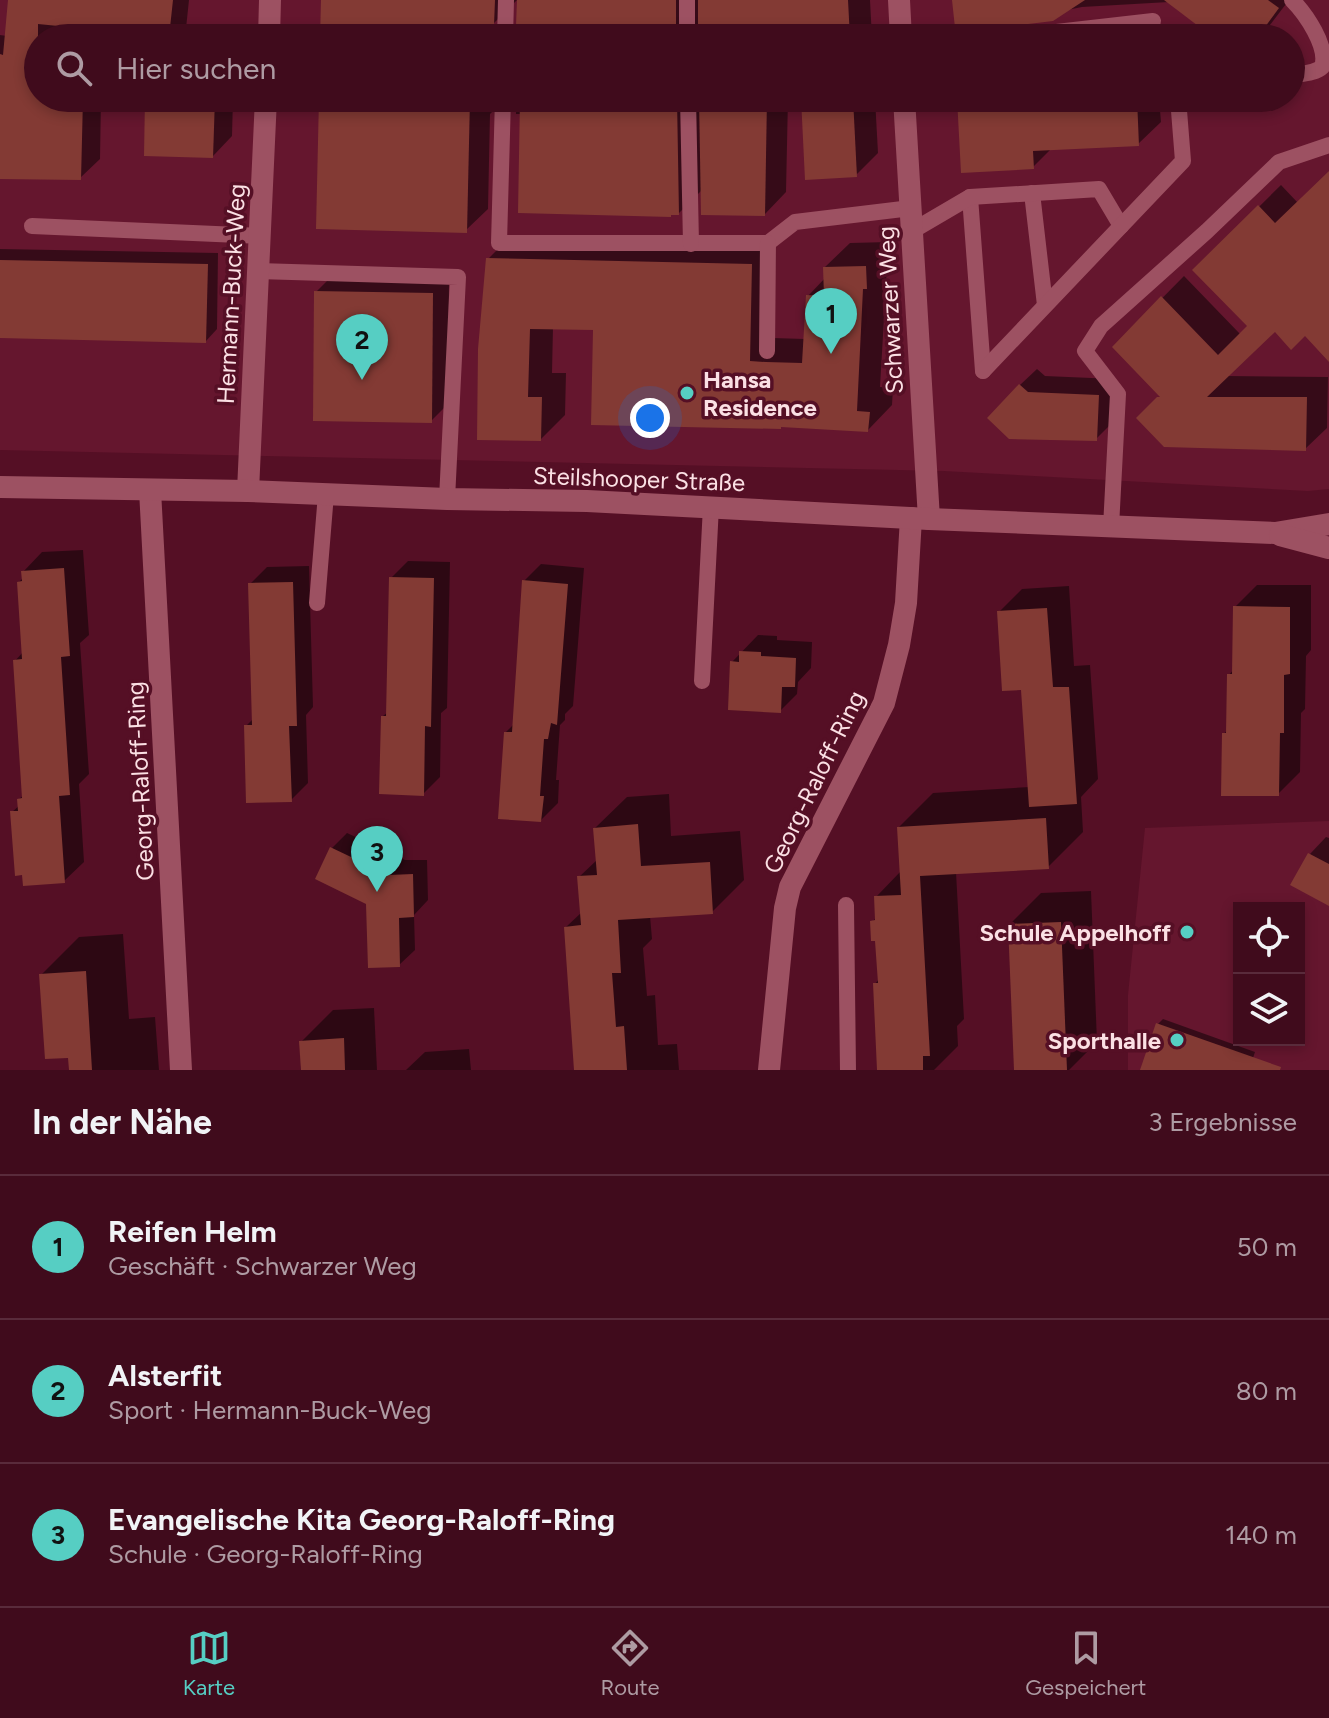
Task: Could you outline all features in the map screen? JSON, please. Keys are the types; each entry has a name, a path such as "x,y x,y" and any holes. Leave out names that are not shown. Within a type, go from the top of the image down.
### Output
{"street":[{"path":"269,24 270,0"},
{"path":"899,0 900,24"},
{"name":"Hermann-Buck-Weg","path":"248,491 265,112"},
{"name":"Schwarzer Weg","path":"905,112 920,518"},
{"name":"Steilshooper Straße","path":"0,487 587,501 1275,533 1329,524"},
{"name":"Georg-Raloff-Ring","path":"150,490 181,1070"},
{"name":"Georg-Raloff-Ring","path":"769,1070 785,908 790,887 884,703 899,645 920,518"},
{"name":"Steilshooper Straße","path":"1275,533 1329,548"}],"lane":[{"path":"505,24 506,0"},
{"path":"687,0 687,24"},
{"path":"1292,0 1312,20 1326,43 1326,63 1320,69 1305,73"},
{"path":"1127,24 1153,21"},
{"path":"503,112 499,243 768,243 795,222 911,220 970,197 1099,189 1121,226"},
{"path":"688,112 691,244"},
{"path":"970,197 983,371 1183,161 1179,112"},
{"path":"1111,527 1118,394 1085,351 1101,326 1279,162 1329,145"},
{"path":"1032,193 1045,305"},
{"path":"32,226 260,236"},
{"path":"767,351 768,243"},
{"path":"258,271 458,277 447,499"},
{"path":"317,603 326,494"},
{"path":"702,681 711,506"},
{"path":"846,905 848,1070"}],"shaded area":[{"path":"0,0 1329,0 1329,489 1308,491 944,471 0,450"},
{"name":"Schule Appelhoff","path":"1329,821 1329,1070 1128,1070 1128,995 1145,828"}],"building":[{"path":"8,0 173,0 170,24 24,24 24,112 83,112 81,180 0,179 0,54 3,55"},
{"path":"321,0 495,0 494,24 320,24"},
{"path":"517,0 676,0 676,24 516,24"},
{"path":"698,0 848,0 849,24 698,24"},
{"path":"952,0 1085,0 1053,21 955,24"},
{"path":"1164,0 1268,0 1279,8 1267,24 1196,24"},
{"path":"145,112 215,112 213,158 144,156"},
{"path":"319,112 470,112 467,233 316,229"},
{"path":"520,112 677,112 679,215 518,213"},
{"path":"699,112 767,112 765,216 701,215"},
{"path":"802,112 854,112 857,177 805,180"},
{"path":"958,112 1138,112 1139,146 1033,151 1034,169 961,173"},
{"path":"1329,171 1329,362 1305,336 1291,350 1275,332 1207,397 1307,397 1306,451 1164,447 1136,418 1160,397 1112,347 1161,296 1218,355 1247,326 1192,270 1258,205 1275,223"},
{"path":"486,258 752,264 750,361 802,363 806,295 824,296 823,267 866,266 867,289 863,289 857,411 870,412 868,432 781,427 591,425 593,330 530,329 528,397 542,397 541,441 477,440 478,349"},
{"path":"0,260 208,264 206,343 0,338"},
{"path":"314,291 433,293 432,423 313,421"},
{"path":"1019,384 1028,392 1099,395 1097,441 1009,439 987,418"},
{"path":"64,568 70,656 61,657 70,795 59,796 65,883 23,886 22,875 15,876 10,811 18,811 17,799 22,798 13,660 22,659 17,582 22,581 21,571"},
{"path":"389,577 434,578 431,727 425,726 424,796 379,794 381,716 386,716"},
{"path":"522,580 568,584 557,725 551,723 548,739 544,739 541,822 498,819 504,732 512,732"},
{"path":"293,582 297,726 289,726 292,802 246,803 244,725 252,725 248,583"},
{"path":"1233,606 1290,607 1290,674 1284,675 1279,796 1221,796 1227,674 1232,674"},
{"path":"1047,608 1053,687 1069,687 1077,804 1029,807 1021,690 1002,691 997,611"},
{"path":"739,651 796,658 795,687 782,687 781,713 728,710 730,661 739,662"},
{"path":"1046,818 1049,869 920,876 930,1056 923,1056 923,1070 877,1070 873,983 878,983 870,921 875,920 874,896 901,895 897,827"},
{"path":"638,824 641,866 710,862 713,914 618,920 621,973 612,973 616,1027 624,1026 627,1070 574,1070 564,927 581,925 577,876 597,875 593,828"},
{"path":"330,847 389,875 413,874 414,917 399,918 400,967 368,968 366,904 315,879"},
{"path":"1308,853 1329,864 1329,906 1290,885"},
{"path":"1061,922 1067,1070 1014,1070 1008,924"},
{"path":"86,971 92,1070 69,1070 68,1058 45,1059 39,974"},
{"name":"Sporthalle","path":"1156,1023 1281,1067 1280,1070 1140,1070"},
{"path":"344,1038 345,1070 301,1070 299,1041"}],"place":[{"name":"Reifen Helm","path":"831,354"},
{"name":"Alsterfit","path":"362,380"},
{"name":"Hansa Residence","path":"687,393"},
{"name":"Evangelische Kita Georg-Raloff-Ring","path":"377,892"},
{"name":"Schule Appelhoff","path":"1187,932"},
{"name":"Sporthalle","path":"1177,1040"}]}
